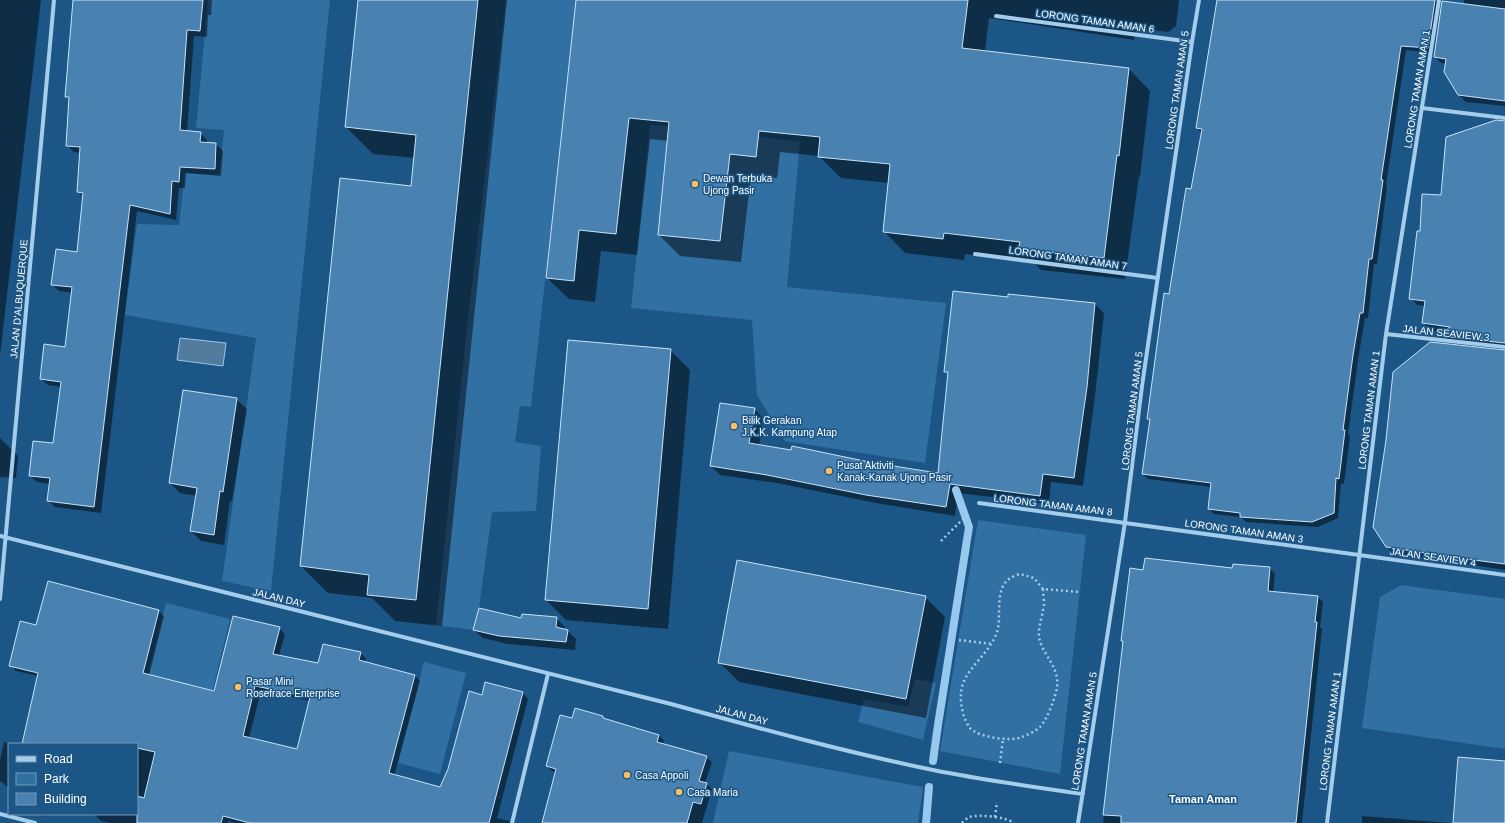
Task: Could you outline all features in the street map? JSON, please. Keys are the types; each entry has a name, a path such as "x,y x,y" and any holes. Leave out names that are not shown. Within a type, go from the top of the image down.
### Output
{"street":[{"name":"JALAN D'ALBUQUERQUE","path":"0,598 54,0"},
{"name":"LORONG TAMAN AMAN 5","path":"1078,823 1125,522 1142,386 1199,0"},
{"name":"LORONG TAMAN AMAN 1","path":"1327,823 1386,334 1439,0"},
{"name":"LORONG TAMAN AMAN 6","path":"996,16 1192,42"},
{"path":"1422,108 1505,118"},
{"name":"LORONG TAMAN AMAN 7","path":"975,254 1158,278"},
{"name":"JALAN SEAVIEW 3","path":"1386,334 1505,347"},
{"name":"LORONG TAMAN AMAN 8","path":"979,503 1125,522"},
{"name":"LORONG TAMAN AMAN 3","path":"1125,522 1360,556"},
{"name":"JALAN DAY","path":"0,536 671,704 781,734 932,770 1083,794"},
{"name":"JALAN SEAVIEW 4","path":"1360,556 1505,575"},
{"path":"512,823 548,674"},
{"path":"0,814 35,823"}],"path":[{"path":"941,541 979,503"},
{"path":"1020,574 1034,578 1043,589 1044,604 1040,622 1039,638 1054,667 1057,687 1051,708 1041,727 1021,738 1003,739 984,736 970,729 963,713 961,693 964,680 992,644 998,628 1001,590 1008,579 1020,574"},
{"path":"1043,589 1080,592"},
{"path":"959,640 992,644"},
{"path":"1000,763 1003,739"},
{"path":"995,817 997,802"},
{"path":"962,823 970,817 980,816 995,817 1014,823"}],"green space":[{"path":"208,0 330,0 271,591 222,581 256,338 125,315 137,224 179,225 185,173 219,175 224,130 196,128"},
{"path":"506,0 576,0 531,407 520,406 515,442 541,446 536,511 492,512 479,608 473,630 436,625 468,318"},
{"path":"650,125 669,126 658,235 720,241 732,133 800,142 787,287 946,303 925,463 785,441 757,395 752,320 631,308"},
{"path":"978,520 1086,535 1060,774 940,751"},
{"path":"1401,585 1505,599 1505,749 1362,728 1380,597"},
{"path":"166,603 230,619 206,717 141,700"},
{"path":"424,662 466,673 440,774 398,763"},
{"path":"915,679 936,683 923,740 858,722 864,699 908,707"},
{"path":"729,751 923,787 918,823 713,823"}],"shaded area":[{"path":"180,338 226,343 223,366 177,360"}],"building":[{"path":"73,0 203,0 200,31 187,30 180,130 201,132 200,142 216,143 215,169 180,167 179,182 172,181 170,214 130,205 94,507 47,501 50,478 29,476 33,441 53,443 61,382 40,379 44,344 65,347 72,287 51,285 56,249 77,252 83,193 77,192 80,147 66,146 69,97 65,97"},
{"path":"358,0 478,0 416,600 367,595 369,575 300,566 340,178 411,186 416,135 345,127"},
{"path":"576,0 968,0 962,48 1129,68 1119,156 1117,155 1104,258 1018,249 1020,242 944,233 943,239 883,232 890,164 818,157 820,137 759,131 756,157 730,154 720,241 658,235 669,122 629,118 616,234 579,230 574,281 546,278"},
{"path":"1217,0 1435,0 1428,48 1401,46 1381,180 1383,180 1372,259 1369,259 1363,313 1360,313 1353,355 1343,430 1345,430 1339,479 1336,478 1334,513 1312,522 1240,517 1240,513 1208,509 1211,483 1142,474 1150,419 1147,419 1164,293 1169,294 1186,188 1191,189 1202,129 1196,128"},
{"path":"1442,1 1505,9 1505,101 1458,95 1444,72 1446,59 1434,57"},
{"path":"1496,120 1505,121 1505,343 1438,336 1450,327 1422,323 1425,301 1409,299 1417,231 1420,231 1422,194 1441,195 1446,137"},
{"path":"953,291 1008,297 1008,294 1095,303 1087,387 1074,478 1043,474 1040,496 950,484 946,507 866,495 767,475 710,466 720,403 755,408 749,443 791,450 792,446 874,463 938,473 948,372 944,372"},
{"path":"568,340 671,349 648,609 545,600"},
{"path":"1430,342 1505,350 1505,564 1426,554 1386,547 1373,527 1386,440 1393,372"},
{"path":"183,390 237,398 223,492 220,491 214,535 190,531 197,488 169,483"},
{"path":"1145,558 1232,568 1233,564 1270,567 1268,591 1318,596 1315,622 1317,622 1296,823 1121,823 1121,816 1103,815 1130,568 1143,570"},
{"path":"737,560 926,596 906,699 718,663"},
{"path":"48,581 159,610 143,673 214,691 233,616 280,627 273,654 318,663 323,644 361,652 359,660 415,675 389,773 440,787 448,769 469,691 482,695 485,682 523,692 489,823 250,823 223,816 221,823 137,823 138,796 144,798 155,752 138,748 138,743 22,743 38,673 9,666 20,621 36,625","holes":["255,686 310,697 297,749 243,736"]},
{"path":"479,608 521,618 522,614 557,617 556,627 568,630 566,642 499,636 473,630"},
{"path":"575,708 659,735 657,742 707,756 699,781 707,783 701,804 693,802 687,823 542,823 556,769 546,766 560,715 572,718"},
{"path":"1458,757 1505,761 1505,823 1453,823"}],"waterway":[{"path":"933,761 969,527 956,490"},
{"path":"926,823 929,787"}],"place":[{"name":"Dewan Terbuka Ujong Pasir","path":"695,184"},
{"name":"Bilik Gerakan J.K.K. Kampung Atap","path":"734,426"},
{"name":"Pusat Aktiviti Kanak-Kanak Ujong Pasir","path":"829,471"},
{"name":"Pasar Mini Rosefrace Enterprise","path":"238,687"},
{"name":"Casa Appoli","path":"627,775"},
{"name":"Casa Maria","path":"679,792"}],"district":[{"name":"Taman Aman","path":"1203,799"}]}
